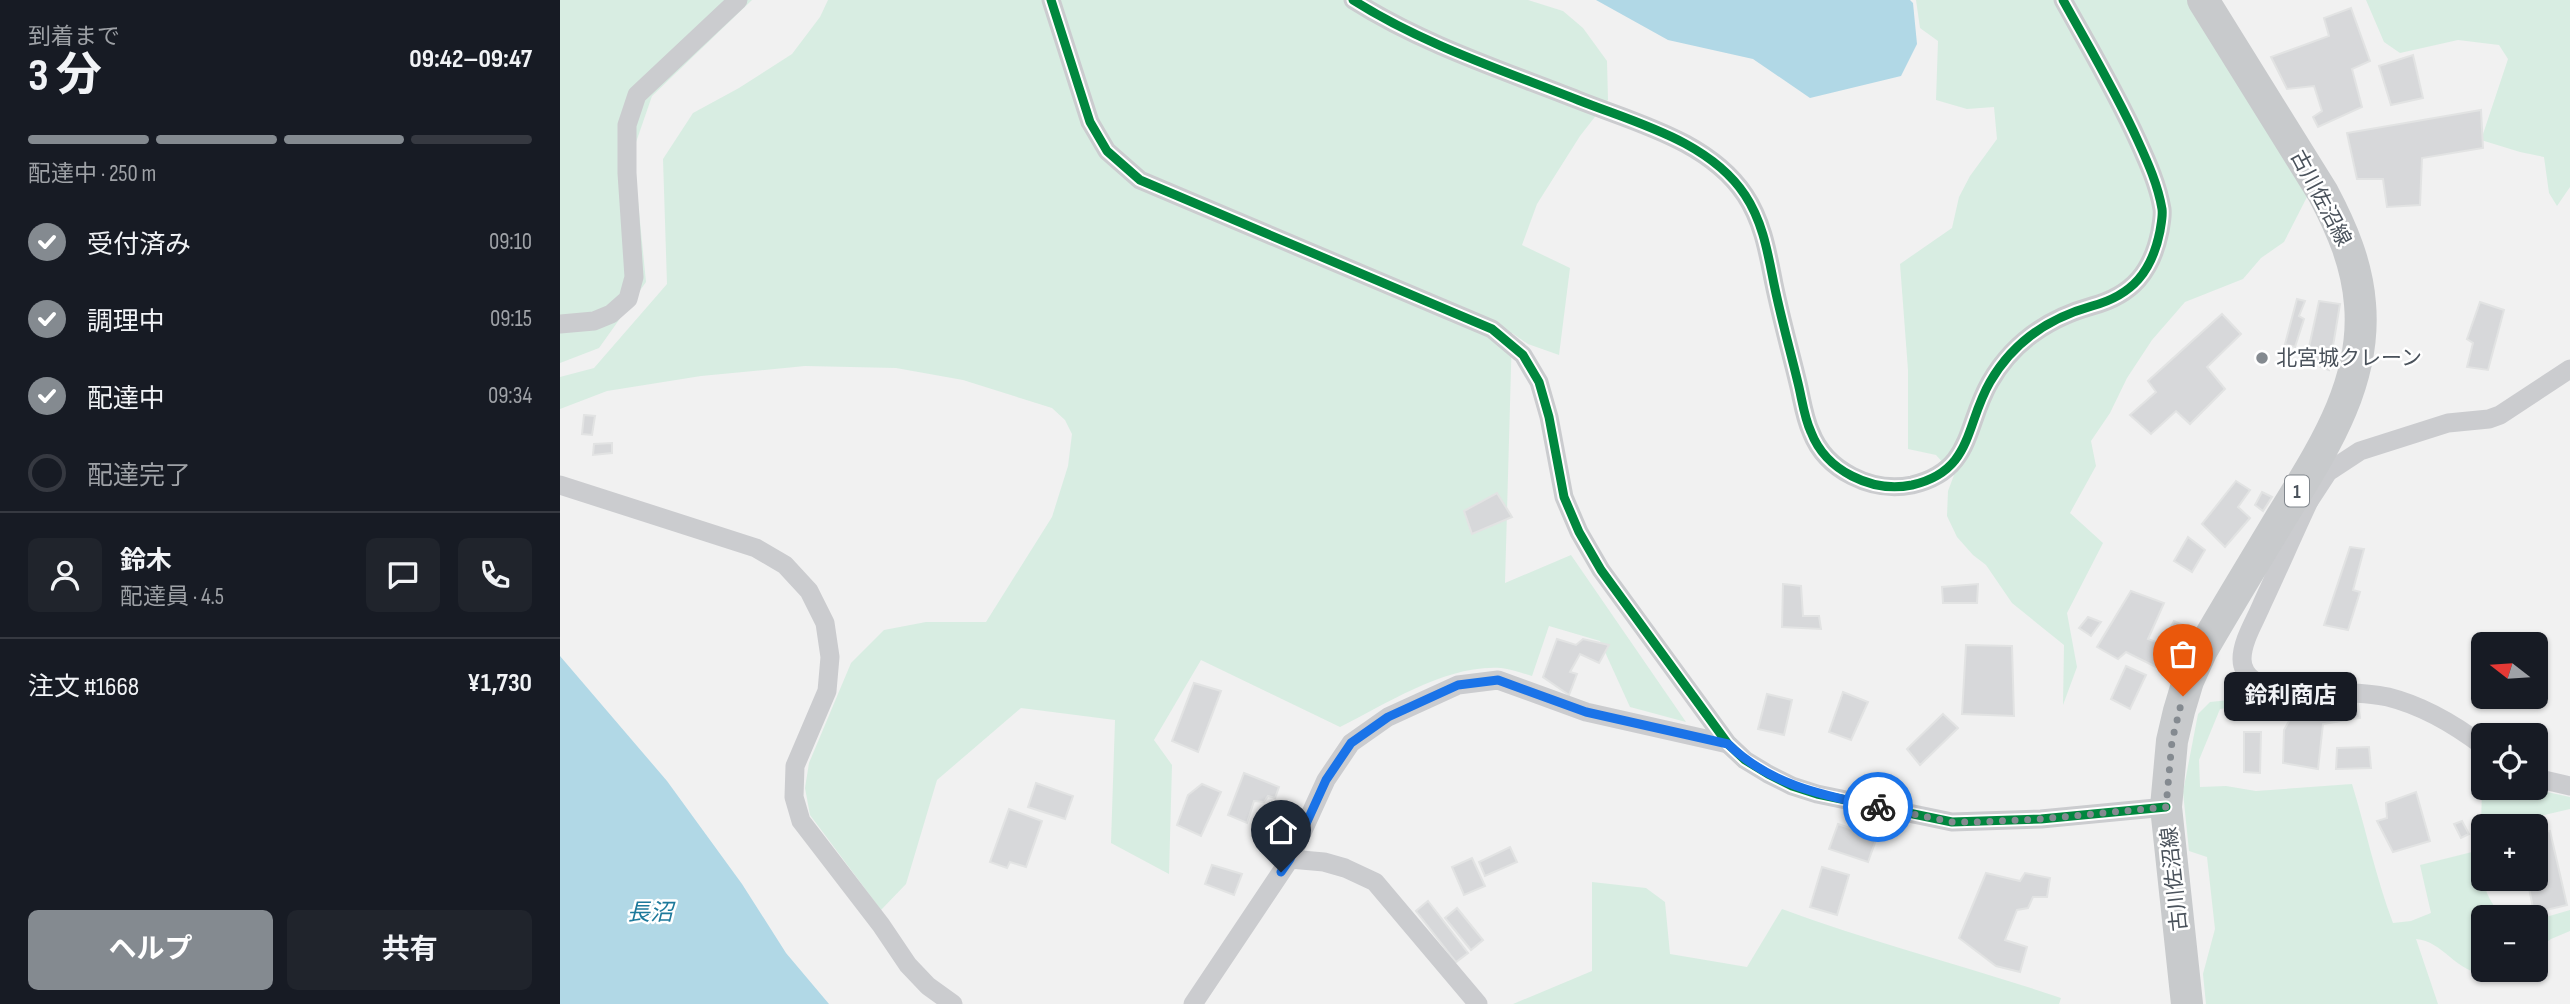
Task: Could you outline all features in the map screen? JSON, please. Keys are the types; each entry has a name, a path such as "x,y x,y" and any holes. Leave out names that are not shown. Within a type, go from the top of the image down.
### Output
{"main road":[{"name":"古川佐沼線","path":"2187,1004 2166,807 2172,741 2188,681 2220,619 2302,496 2339,416 2351,385 2360,334 2361,307 2350,251 2323,193 2203,0"}],"street":[{"path":"560,324 594,321 611,314 628,299 634,277 627,173 627,125 637,95 738,0"},
{"path":"1051,0 1090,122 1107,151 1140,180 1492,329 1523,355 1539,382 1549,417 1564,497 1579,532 1601,570 1728,744 1745,760 1792,786 1817,794 1952,822 2041,819 2166,807"},
{"path":"1353,0 1384,20 1430,41 1682,141 1724,170 1746,196 1763,232 1811,433 1829,461 1851,476 1873,485 1893,487 1922,482 1944,472 1966,445 1989,383 2019,345 2036,330 2073,311 2109,302 2124,293 2145,273 2156,249 2163,213 2151,171 2118,98 2063,0"},
{"path":"2471,737 2456,725 2424,709 2388,697 2361,692 2274,687 2255,681 2246,673 2242,663 2248,636 2302,496 2328,472 2360,450 2448,423 2488,419 2500,415 2570,369"},
{"path":"560,485 757,548 785,565 808,591 825,623 831,657 827,691 795,766 794,797 801,821 881,925 908,965 929,986 953,1004"},
{"path":"1193,1004 1290,859 1326,780 1351,743 1388,717 1458,685 1498,680 1586,712 1728,744"},
{"path":"2548,781 2570,786"},
{"path":"1290,859 1324,862 1375,882 1478,1004"}],"green space":[{"path":"560,0 752,0 652,96 633,151 646,282 599,348 560,363"},
{"path":"828,0 1528,0 1563,11 1583,28 1607,61 1608,100 1580,136 1537,204 1522,245 1570,268 1559,355 1528,344 1512,333 1505,583 1571,555 1686,722 1630,707 1600,641 1549,626 1532,676 1501,668 1460,672 1418,687 1340,727 1201,660 1154,740 1172,765 1169,874 1111,843 1115,720 1021,708 937,780 906,884 881,910 810,815 805,788 809,763 851,663 884,630 926,622 986,622 1052,517 1068,466 1072,434 1065,420 1052,408 963,380 896,368 805,366 701,376 607,391 560,409 560,377 594,368 667,284 663,159 693,113 792,54 820,17"},
{"path":"1916,0 2188,0 2308,195 2284,242 2261,258 2243,279 2185,302 2152,340 2091,441 2096,466 2070,513 2103,543 2067,613 2077,667 2063,705 2064,645 2012,603 1986,565 1957,537 1947,516 1948,491 1954,475 1936,455 1908,449 1908,370 1900,264 1952,228 1959,197 1970,176 1997,139 1994,107 1967,109 1936,100 1938,41 1920,28"},
{"path":"2366,0 2570,0 2570,187 2557,206 2549,193 2544,157 2481,140 2508,59 2499,45 2458,40 2400,53 2384,42"},
{"path":"2249,698 2289,704 2289,715 2265,717 2243,706 2220,709 2199,760 2200,787 2226,786 2256,791 2352,784 2393,923 2411,921 2431,913 2420,865 2471,852 2471,891 2487,891 2494,905 2471,905 2471,970 2437,947 2416,939 2438,1004 2206,1004 2203,974 2215,929 2207,857 2189,851 2183,792 2198,714 2210,702"},
{"path":"2548,792 2570,797 2570,809 2548,814 2481,814 2482,800 2548,800"},
{"path":"1592,882 1646,888 1665,902 1670,954 1747,967 1782,909 2061,998 2059,1004 1513,1004 1592,971"},
{"path":"2570,910 2570,931 2548,941 2548,916"}],"water":[{"path":"1596,0 1910,0 1913,3 1917,44 1901,76 1810,98 1753,59 1668,40"},
{"name":"長沼","path":"560,656 667,781 742,884 786,953 829,1004 560,1004"}],"building":[{"path":"2351,8 2370,61 2352,69 2362,107 2318,127 2313,117 2322,111 2314,86 2287,89 2271,57 2329,36 2324,18"},
{"path":"2413,55 2423,98 2391,105 2379,66"},
{"path":"2481,110 2483,148 2422,158 2420,205 2387,207 2383,179 2357,179 2347,133"},
{"path":"2297,299 2305,301 2299,316 2304,319 2295,347 2285,344"},
{"path":"2319,301 2340,304 2329,370 2306,361"},
{"path":"2480,302 2504,310 2488,370 2467,367 2473,343 2467,339"},
{"path":"2222,314 2241,334 2207,367 2225,389 2190,424 2176,411 2151,434 2130,415 2156,392 2148,381"},
{"path":"584,415 595,416 592,435 582,434"},
{"path":"612,443 612,453 593,455 594,444"},
{"path":"2236,481 2250,490 2238,507 2250,518 2225,547 2202,524"},
{"path":"2262,492 2272,497 2263,511 2255,505"},
{"path":"1497,493 1512,517 1472,534 1464,511"},
{"path":"2188,537 2205,550 2192,572 2174,561"},
{"path":"2350,547 2364,549 2353,590 2360,592 2348,630 2324,625"},
{"path":"1783,584 1801,586 1803,616 1819,616 1821,629 1782,627"},
{"path":"1978,584 1977,603 1943,603 1942,587"},
{"path":"2131,591 2164,603 2148,639 2161,644 2174,621 2192,629 2178,659 2167,655 2156,667 2126,652 2118,659 2097,647"},
{"path":"2088,617 2101,622 2091,636 2079,628"},
{"path":"1557,639 1576,645 1583,639 1609,645 1599,663 1580,654 1570,672 1577,674 1569,695 1543,677"},
{"path":"1966,645 2012,646 2014,716 1962,714"},
{"path":"2126,666 2146,675 2130,709 2111,699"},
{"path":"1194,683 1221,691 1198,752 1172,741"},
{"path":"1843,692 1868,702 1851,740 1829,732"},
{"path":"1767,694 1792,700 1784,735 1758,729"},
{"path":"2357,697 2360,718 2323,724 2318,769 2283,763 2284,730 2300,701"},
{"path":"1943,714 1958,728 1920,765 1907,749"},
{"path":"2244,732 2261,732 2260,773 2244,772"},
{"path":"2369,747 2371,768 2336,769 2337,748"},
{"path":"1244,773 1279,787 1275,798 1268,796 1264,802 1254,801 1247,823 1228,815"},
{"path":"1036,783 1073,796 1065,819 1028,807"},
{"path":"1202,784 1221,792 1201,836 1177,825 1188,795"},
{"path":"2416,792 2430,841 2393,852 2377,821 2387,818 2386,803"},
{"path":"1009,809 1042,821 1026,867 1010,862 1007,868 990,862"},
{"path":"2462,821 2469,834 2461,838 2454,824"},
{"path":"1838,824 1877,837 1868,862 1829,849"},
{"path":"2548,831 2567,905 2548,910 2548,905 2532,905 2530,891 2548,891"},
{"path":"1510,847 1517,862 1485,876 1479,862"},
{"path":"1472,858 1485,886 1464,895 1452,867"},
{"path":"1212,865 1242,874 1234,895 1205,884"},
{"path":"1822,867 1849,875 1837,915 1810,907"},
{"path":"1986,873 2020,881 2025,873 2050,878 2047,897 2033,897 2028,908 2017,910 2005,940 2027,947 2020,972 1996,966 1959,938"},
{"path":"1428,901 1468,953 1456,962 1416,911"},
{"path":"1457,908 1483,940 1471,950 1445,918"}],"cycle path":[{"path":"1051,0 1090,122 1107,151 1140,180 1492,329 1523,355 1539,382 1549,417 1564,497 1579,532 1601,570 1728,744 1745,760 1792,786 1817,794 1952,822 2041,819 2166,807"},
{"path":"1353,0 1379,16 1463,55 1670,136 1692,147 1730,176 1745,195 1761,227 1805,414 1818,446 1827,458 1852,476 1881,486 1897,487 1932,478 1957,458 1990,382 2021,344 2061,317 2119,295 2138,279 2152,258 2162,212 2158,191 2121,105 2063,0"}],"way so far":[{"path":"1878,807 1952,822 1977,822 2166,807 2172,741 2183,696"}],"place":[{"name":"北宮城クレーン","path":"2262,358"},
{"name":"鈴利商店","path":"2183,696"}],"route":[{"path":"1281,872 1290,859 1326,780 1351,743 1388,717 1458,685 1498,680 1586,712 1728,744 1745,760 1792,786 1878,807"}]}
